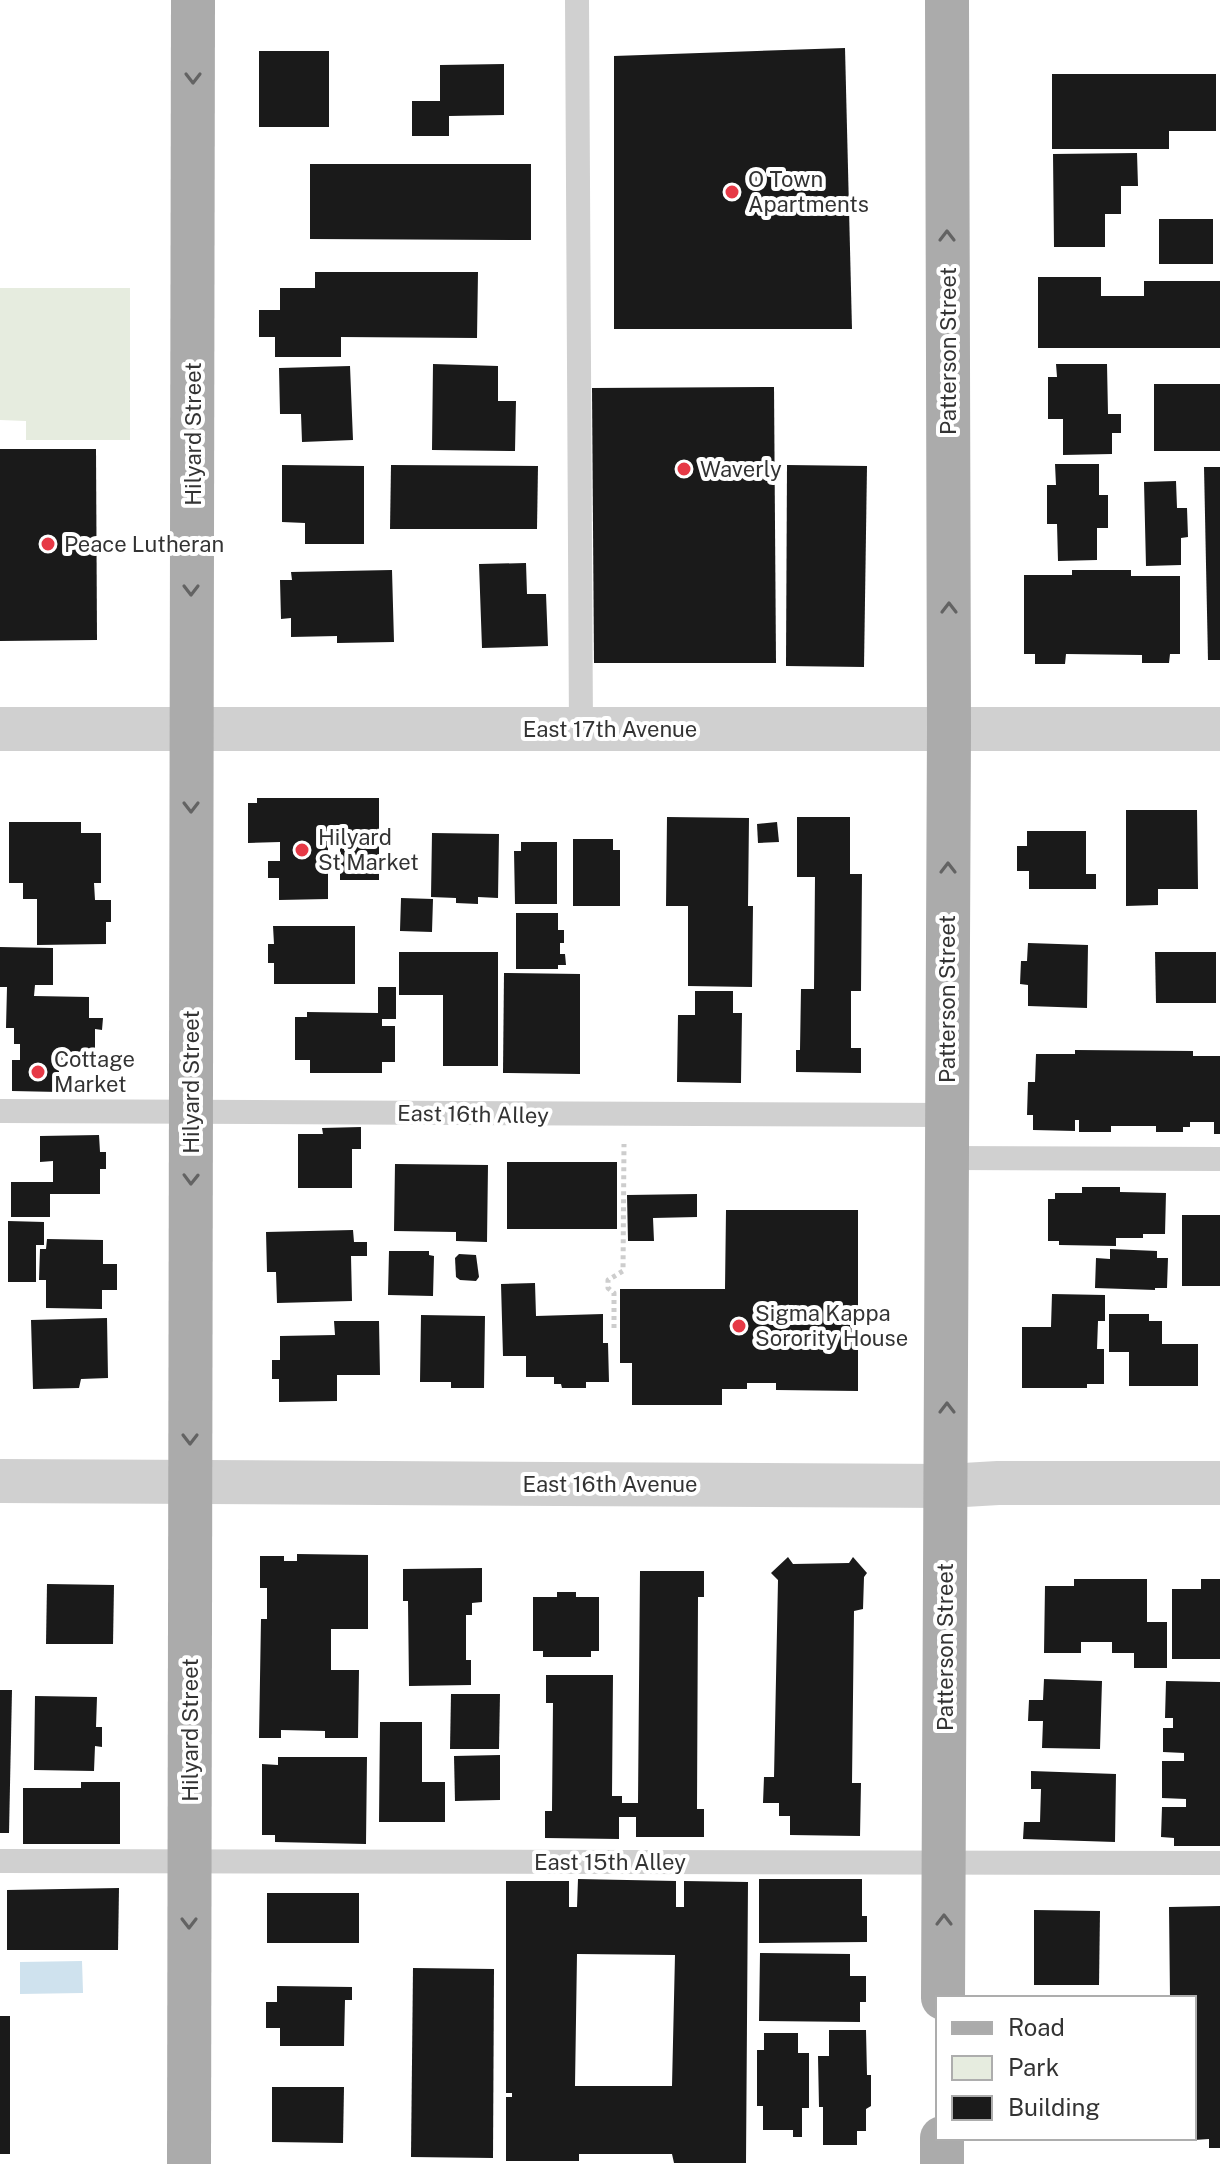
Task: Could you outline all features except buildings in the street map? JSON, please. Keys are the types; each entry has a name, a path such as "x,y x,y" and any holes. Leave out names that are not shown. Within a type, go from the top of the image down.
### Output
{"main road":[{"name":"Hilyard Street","path":"189,2164 193,0"},
{"name":"Patterson Street","path":"943,1996 949,729 947,0"},
{"path":"942,2140 942,2164"}],"street":[{"name":"East 17th Avenue","path":"0,729 1220,729"},
{"name":"East 16th Avenue","path":"0,1481 947,1486 998,1483 1220,1483"}],"lane":[{"path":"577,0 581,729"},
{"name":"East 16th Alley","path":"0,1111 624,1115 947,1136 1220,1159"},
{"name":"East 15th Alley","path":"0,1861 1220,1863"}],"path":[{"path":"614,1328 614,1293 608,1288 608,1280 623,1271 624,1115"}],"green space":[{"path":"0,288 130,288 130,440 26,440 26,421 0,420"}],"water":[{"path":"82,1961 83,1993 20,1994 20,1962"}],"place":[{"name":"O Town Apartments","path":"732,192"},
{"name":"Waverly","path":"684,469"},
{"name":"Peace Lutheran","path":"48,544"},
{"name":"Hilyard St Market","path":"302,850"},
{"name":"Cottage Market","path":"38,1072"},
{"name":"Sigma Kappa Sorority House","path":"739,1326"}]}
